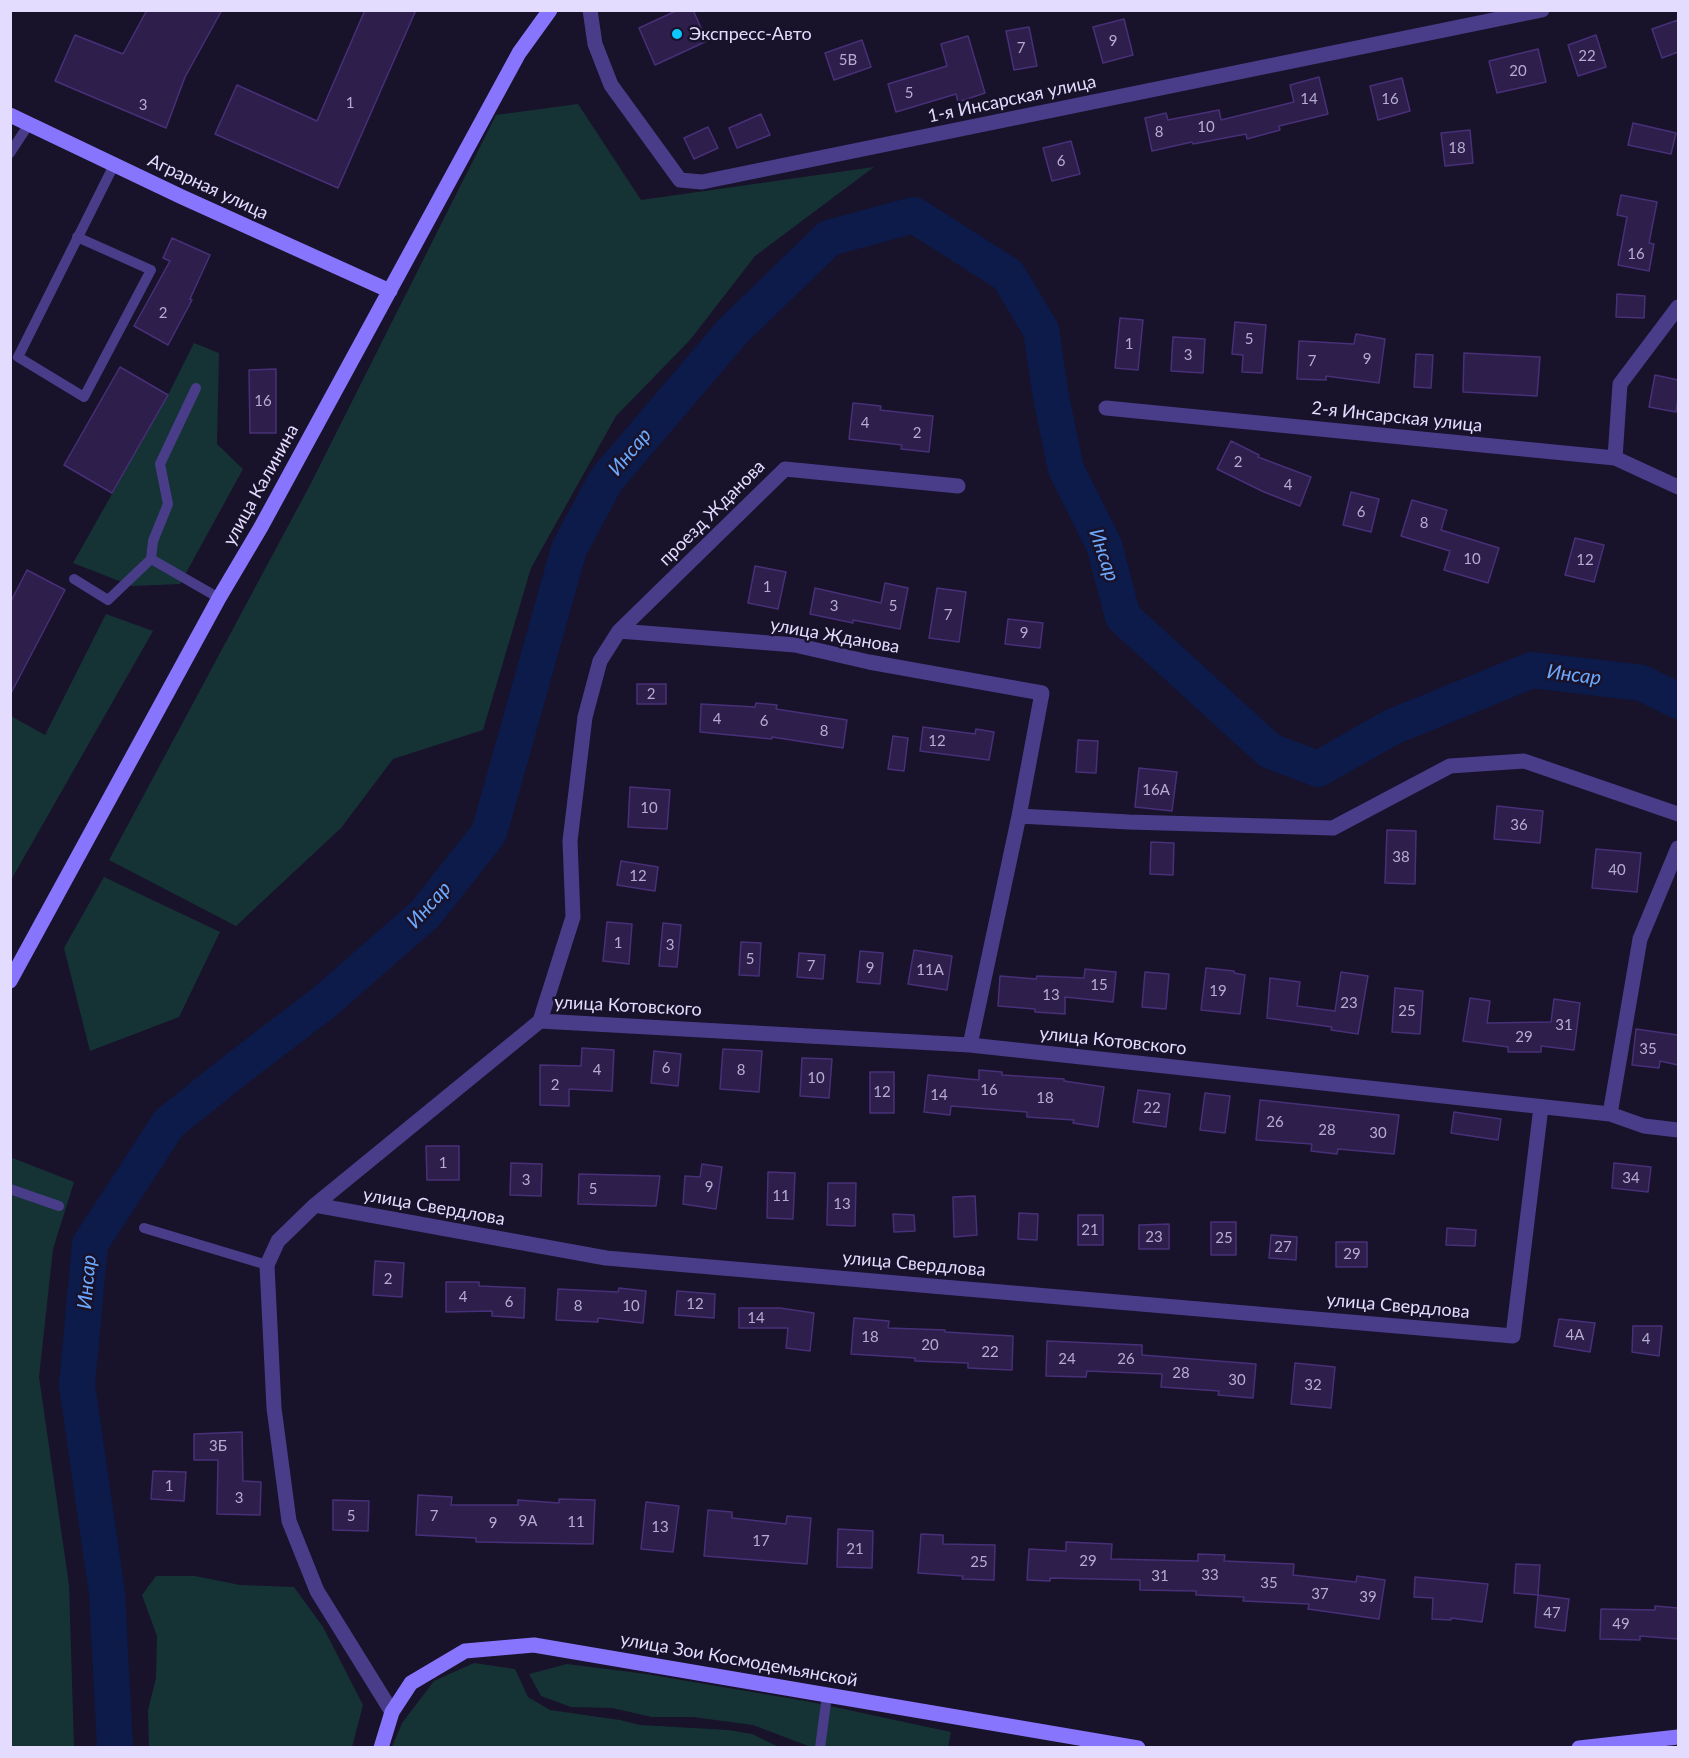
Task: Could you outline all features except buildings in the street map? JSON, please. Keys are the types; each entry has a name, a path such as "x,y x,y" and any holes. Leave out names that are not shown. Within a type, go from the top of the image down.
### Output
{"street":[{"name":"улица Калинина","path":"10,981 519,53 550,10"},
{"name":"1-я Инсарская улица","path":"590,10 595,44 611,85 680,180 702,182 1542,10"},
{"name":"Аграрная улица","path":"10,115 182,197 390,291"},
{"path":"1615,458 1620,384 1678,307"},
{"name":"2-я Инсарская улица","path":"1106,408 1615,458 1678,487"},
{"name":"проезд Жданова","path":"619,631 784,469 958,486"},
{"path":"392,1712 317,1591 289,1521 274,1408 267,1264 278,1241 315,1204 540,1021 573,917 570,841 585,717 600,661 619,631"},
{"name":"улица Жданова","path":"619,631 795,645 869,662 1042,693 1019,816"},
{"path":"970,1046 1019,816 1333,828 1450,766 1524,761 1678,814"},
{"path":"1610,1114 1640,939 1678,848"},
{"name":"улица Котовского","path":"540,1021 970,1046 1610,1114 1644,1126 1678,1130"},
{"name":"улица Свердлова","path":"315,1204 606,1258 1513,1336 1541,1107"},
{"name":"улица Зои Космодемьянской","path":"381,1748 392,1712 411,1683 465,1651 534,1645 1138,1748"},
{"path":"1579,1748 1678,1737"}],"lane":[{"path":"10,153 29,124"},
{"path":"77,237 151,270 84,397 18,357 77,237 114,165"},
{"path":"74,579 108,600 151,559 153,541 168,504 160,464 196,388"},
{"path":"151,559 219,598"},
{"path":"10,1189 59,1206"},
{"path":"144,1228 267,1264"},
{"path":"820,1748 827,1695"}],"green space":[{"path":"578,104 641,200 874,167 755,256 690,340 616,416 531,568 483,730 393,759 341,828 236,926 109,860 309,487 496,115"},
{"path":"194,343 219,353 217,444 243,469 180,584 132,586 73,563 168,395"},
{"path":"106,614 153,631 11,880 11,716 45,735"},
{"path":"104,877 220,932 179,1017 90,1051 64,948"},
{"path":"10,1157 74,1182 53,1249 39,1377 69,1585 74,1747 11,1747"},
{"path":"156,1576 195,1576 240,1585 294,1587 323,1627 363,1705 352,1747 149,1747 148,1710 156,1678 157,1636 142,1595"},
{"path":"474,1663 515,1669 528,1697 550,1710 640,1725 728,1730 752,1734 779,1747 392,1747 402,1723 434,1681"},
{"path":"567,1664 646,1674 811,1702 951,1732 948,1747 811,1747 753,1725 693,1717 652,1717 612,1708 571,1707 541,1696 529,1674"}],"waterway":[{"name":"Инсар","path":"115,1748 107,1593 77,1385 90,1244 169,1123 322,1004 425,914 489,833 569,549 606,480 732,332 829,238 914,215 1008,275 1041,330 1051,397 1066,469 1104,545 1123,617 1270,751 1318,769 1392,727 1532,670 1642,683 1678,701"}],"place":[{"name":"Экспресс-Авто","path":"677,34"}]}
